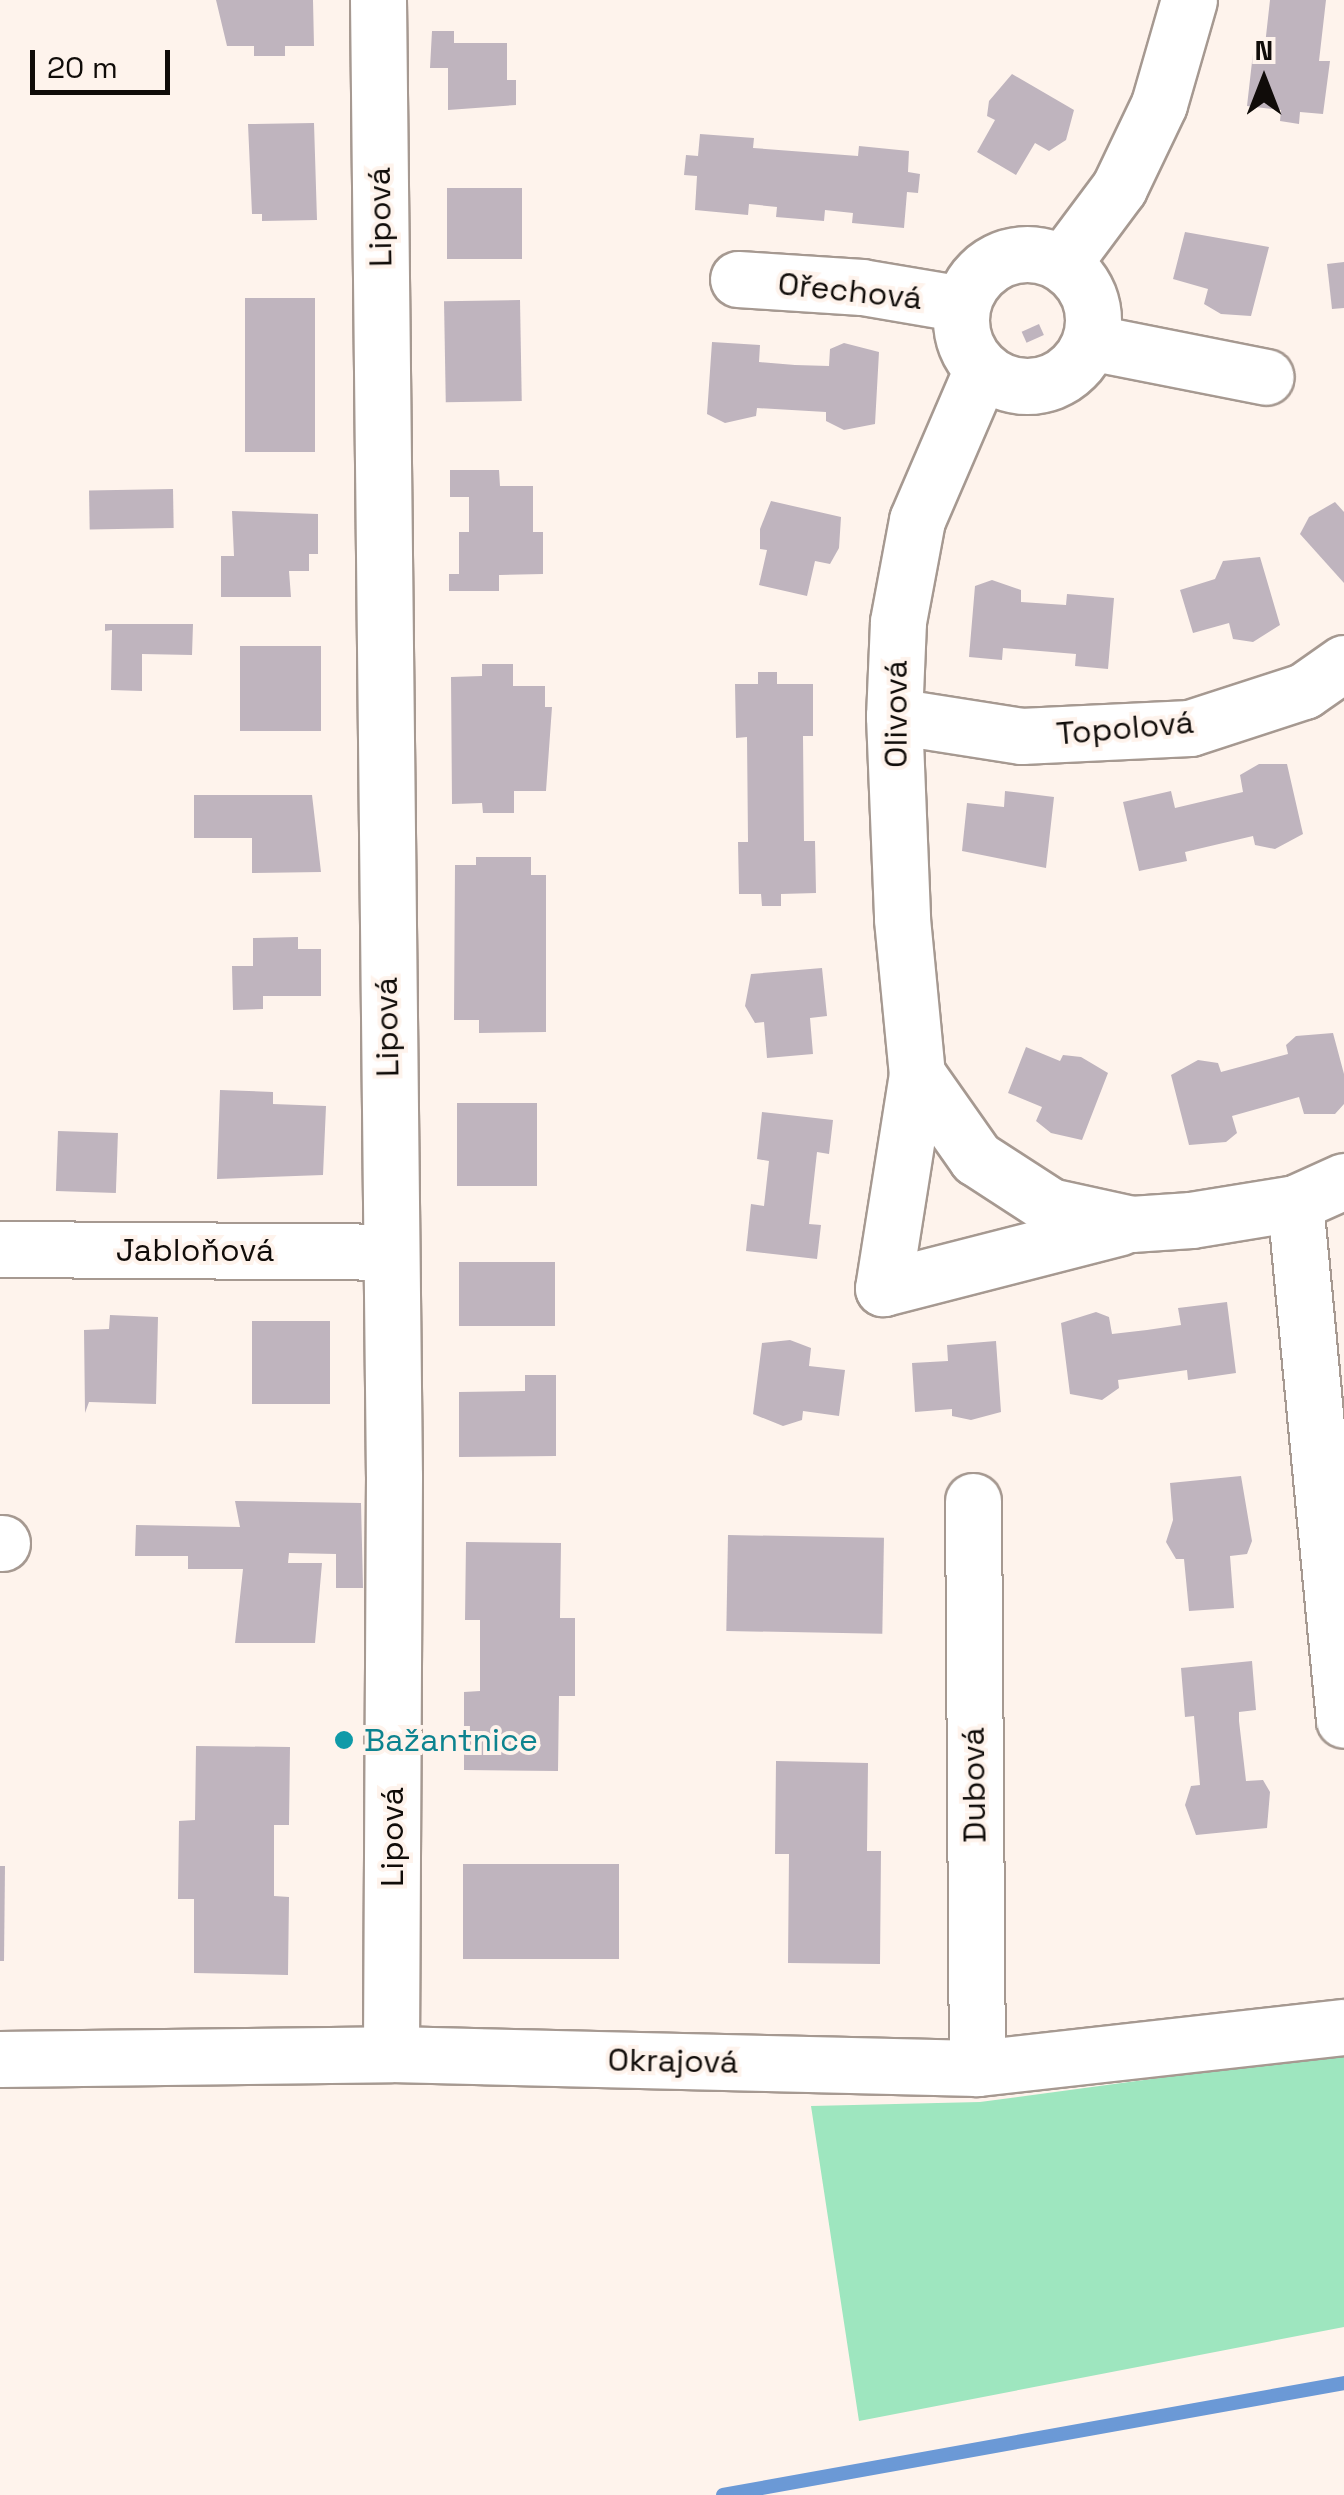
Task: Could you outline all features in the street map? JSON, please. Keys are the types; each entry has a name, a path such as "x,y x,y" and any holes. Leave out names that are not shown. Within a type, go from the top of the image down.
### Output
{"street":[{"name":"Lipová","path":"378,0 389,1252 391,2054"},
{"path":"1063,263 1119,188 1159,104 1189,0"},
{"path":"1023,253 1063,263 1091,298 1090,342 1079,362 1043,384 1022,386 982,369 964,339 962,304 970,285 1002,258 1023,253"},
{"name":"Ořechová","path":"738,280 862,287 962,304"},
{"path":"1090,342 1266,377"},
{"name":"Olivová","path":"982,369 917,520 898,622 894,716 902,919 918,1074 882,1288 1131,1224 1295,1203 1344,1182"},
{"name":"Topolová","path":"894,716 1021,736 1190,728 1304,691 1344,662"},
{"name":"Olivová","path":"918,1074 976,1158 1050,1206 1131,1224"},
{"path":"1295,1203 1344,1720"},
{"name":"Jabloňová","path":"0,1249 389,1252"},
{"name":"Dubová","path":"973,1501 978,2068"},
{"name":"Okrajová","path":"0,2059 391,2054 978,2068 1344,2027"}],"green space":[{"path":"1344,2053 1344,2327 859,2421 811,2106 980,2102"}],"building":[{"path":"216,0 313,0 314,46 285,46 285,56 254,56 254,46 227,46"},
{"path":"1270,0 1326,0 1319,61 1330,61 1323,114 1300,112 1299,124 1280,121 1281,110 1247,106 1253,53 1264,54"},
{"path":"432,31 454,31 454,43 507,43 507,80 516,80 516,105 448,110 448,68 430,68"},
{"path":"1012,74 1074,110 1066,140 1049,151 1035,143 1016,175 977,152 995,120 987,116 989,101"},
{"path":"314,123 317,220 262,221 262,214 252,214 248,124"},
{"path":"700,134 754,138 753,148 858,156 859,146 909,151 908,172 920,174 918,193 907,192 904,228 852,223 853,213 825,210 824,221 776,217 777,207 749,204 748,215 695,210 697,176 684,175 686,155 698,156"},
{"path":"447,188 522,188 522,259 447,259"},
{"path":"1185,232 1269,247 1251,316 1221,314 1204,304 1208,289 1173,279"},
{"path":"1344,262 1344,308 1332,309 1327,264"},
{"path":"245,298 315,298 315,452 245,452"},
{"path":"520,300 522,401 446,402 444,301"},
{"path":"1039,324 1044,335 1027,343 1022,332"},
{"path":"712,342 760,345 759,362 795,365 829,366 830,349 844,343 879,352 875,424 844,430 826,421 826,412 757,408 756,416 725,423 707,414"},
{"path":"450,470 499,470 500,486 533,486 533,532 543,532 543,574 499,575 499,591 449,591 449,574 459,574 459,532 469,532 469,497 450,497"},
{"path":"173,489 174,528 90,529 89,490"},
{"path":"771,501 841,517 839,548 830,564 815,561 807,596 759,585 767,550 760,549 760,529"},
{"path":"1335,502 1344,512 1344,583 1300,534 1309,517"},
{"path":"232,511 318,514 318,554 309,554 309,571 289,571 291,597 221,597 221,556 234,556"},
{"path":"1260,557 1280,625 1253,642 1233,639 1229,623 1193,633 1180,590 1215,579 1223,561"},
{"path":"992,580 1021,590 1021,602 1066,605 1067,594 1114,598 1108,669 1075,666 1076,654 1003,648 1002,660 969,657 975,586"},
{"path":"105,624 193,624 192,655 142,654 142,691 111,690 112,630 105,631"},
{"path":"240,646 321,646 321,731 240,731"},
{"path":"482,664 513,664 513,686 545,686 545,707 552,707 546,791 514,791 514,813 483,813 482,803 452,804 451,677 482,676"},
{"path":"758,672 777,672 777,684 813,684 813,736 803,736 804,841 815,841 816,893 781,894 781,906 762,906 761,894 739,894 738,842 748,842 747,737 736,738 735,684 758,684"},
{"path":"1259,764 1287,764 1303,834 1275,849 1255,845 1253,836 1185,852 1187,861 1139,871 1123,802 1171,791 1175,808 1243,792 1240,775"},
{"path":"1005,791 1054,797 1046,868 962,851 967,803 1004,807"},
{"path":"194,795 312,795 321,872 252,873 252,838 194,838"},
{"path":"476,857 531,857 531,875 546,875 546,1032 479,1033 479,1020 454,1020 455,865 476,865"},
{"path":"298,937 298,949 321,949 321,996 263,996 263,1009 233,1010 232,966 253,966 253,938"},
{"path":"822,968 827,1016 810,1018 813,1054 767,1058 764,1022 755,1023 745,1006 751,974"},
{"path":"1333,1033 1344,1074 1344,1104 1335,1114 1304,1114 1299,1097 1232,1116 1237,1133 1226,1142 1189,1145 1171,1075 1198,1060 1218,1063 1221,1072 1288,1054 1286,1045 1296,1036"},
{"path":"1026,1047 1060,1061 1063,1055 1081,1057 1108,1073 1082,1140 1051,1133 1036,1121 1042,1107 1008,1093"},
{"path":"220,1090 273,1092 273,1104 326,1106 323,1175 217,1179"},
{"path":"457,1103 537,1103 537,1186 457,1186"},
{"path":"762,1112 833,1120 829,1154 817,1152 809,1224 821,1225 817,1259 746,1251 751,1204 764,1206 769,1161 757,1159"},
{"path":"58,1131 118,1133 116,1193 56,1191"},
{"path":"459,1262 555,1262 555,1326 459,1326"},
{"path":"1227,1302 1236,1373 1188,1380 1187,1370 1118,1380 1119,1388 1102,1400 1070,1394 1061,1323 1096,1312 1109,1317 1112,1334 1147,1330 1181,1325 1178,1308"},
{"path":"110,1315 158,1317 156,1404 89,1402 85,1413 84,1330 109,1329"},
{"path":"252,1321 330,1321 330,1404 252,1404"},
{"path":"790,1340 811,1348 809,1366 845,1370 839,1416 803,1411 802,1420 783,1426 753,1414 762,1343"},
{"path":"996,1341 1001,1412 971,1420 952,1416 952,1409 915,1412 912,1363 948,1361 947,1345"},
{"path":"525,1375 556,1375 556,1456 459,1457 459,1392 525,1391"},
{"path":"1241,1476 1252,1541 1247,1554 1230,1556 1234,1608 1189,1611 1184,1559 1176,1559 1166,1542 1173,1520 1170,1483"},
{"path":"235,1501 361,1503 363,1588 336,1588 336,1554 289,1553 288,1563 322,1563 315,1643 235,1643 243,1569 188,1569 188,1556 135,1556 136,1525 240,1527"},
{"path":"728,1535 884,1538 882,1634 726,1631"},
{"path":"466,1542 561,1543 560,1618 575,1618 575,1696 559,1696 558,1771 464,1770 464,1692 480,1691 480,1620 465,1620"},
{"path":"1252,1661 1256,1710 1239,1712 1239,1721 1246,1781 1263,1780 1270,1792 1267,1828 1196,1835 1185,1805 1191,1786 1200,1785 1194,1716 1185,1717 1181,1668"},
{"name":"Bažantnice","path":"333,1732 355,1733 354,1747 332,1746"},
{"path":"196,1746 290,1747 289,1825 274,1825 274,1896 289,1897 288,1975 194,1973 194,1899 178,1899 179,1821 195,1820"},
{"path":"776,1761 868,1763 867,1851 881,1851 880,1964 788,1963 789,1854 775,1854"},
{"path":"463,1864 619,1864 619,1959 463,1959"},
{"path":"0,1866 5,1866 4,1961 0,1961"}],"waterway":[{"path":"723,2495 1344,2383"}],"place":[{"name":"Bažantnice","path":"344,1740"}]}
